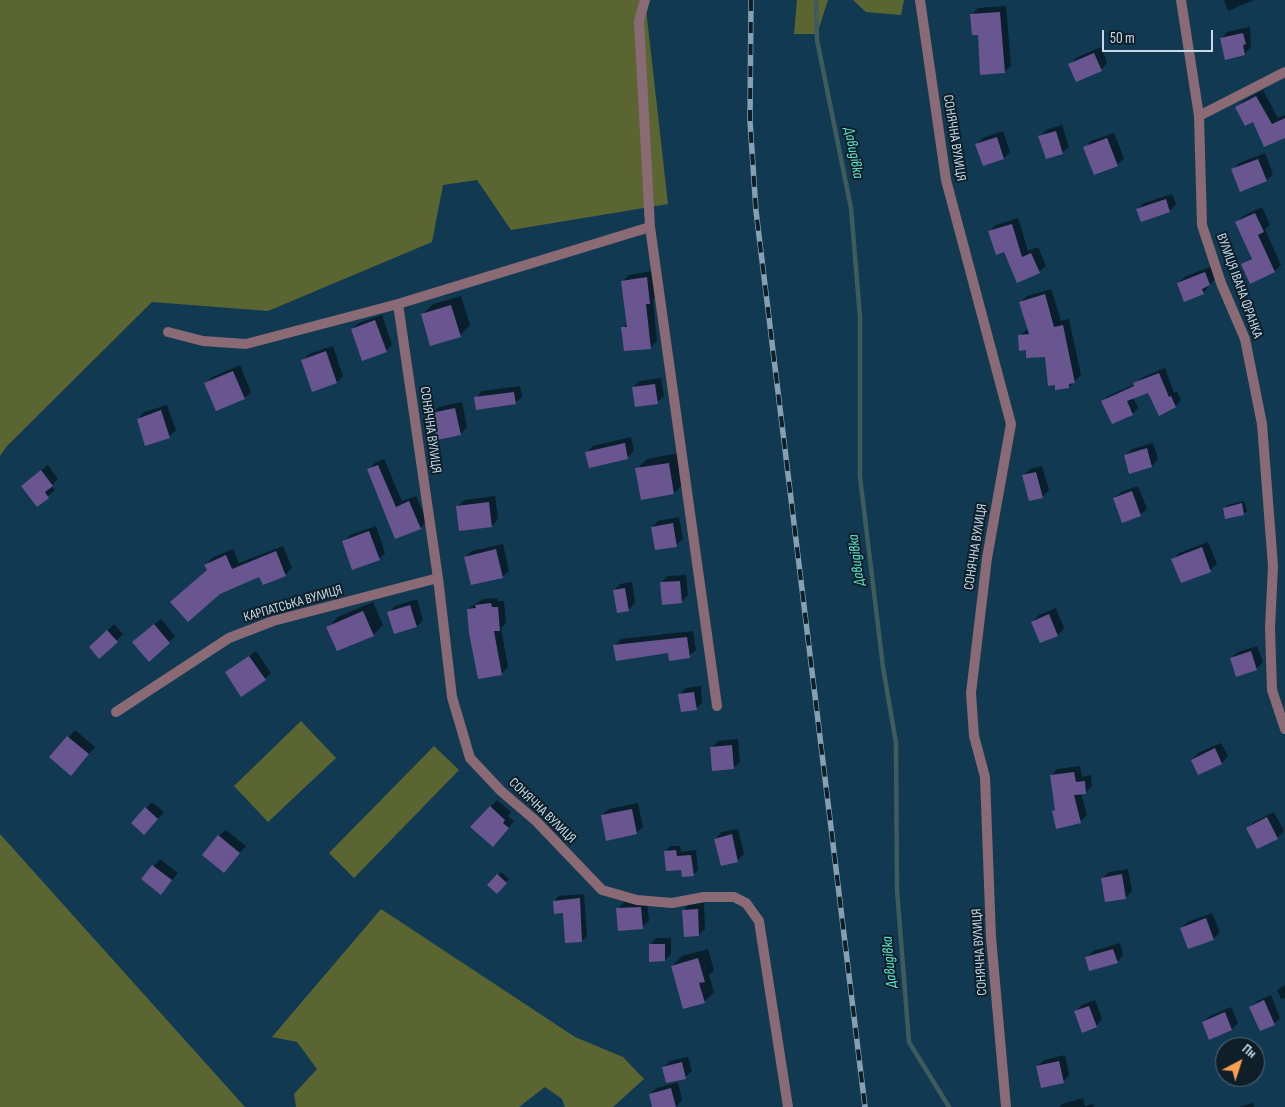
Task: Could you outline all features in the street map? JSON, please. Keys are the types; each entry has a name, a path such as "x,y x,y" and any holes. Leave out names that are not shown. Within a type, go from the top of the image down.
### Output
{"street":[{"path":"645,0 639,20 650,228 718,706"},
{"name":"СОНЯЧНА ВУЛИЦЯ","path":"920,0 946,180 1012,424 987,558 971,693 974,736 985,777 991,937 1006,1107"},
{"name":"ВУЛИЦЯ ІВАНА ФРАНКА","path":"1181,0 1199,116 1202,225 1221,283 1245,339 1262,424 1273,566 1270,628 1272,690 1284,718 1285,729"},
{"path":"1199,116 1285,72"},
{"path":"168,332 203,341 246,344 398,304 650,228"},
{"name":"СОНЯЧНА ВУЛИЦЯ","path":"398,304 438,578 452,697 470,758 502,791 536,821 602,890 638,900 672,903 704,897 734,897 746,903 760,921 788,1107"},
{"name":"КАРПАТСЬКА ВУЛИЦЯ","path":"116,712 229,638 273,621 438,578"}],"green space":[{"path":"0,0 645,0 668,204 511,230 477,180 443,185 432,242 268,311 152,302 7,446 0,456"},
{"path":"797,0 828,0 817,34 794,34"},
{"path":"853,0 904,0 901,15 866,12"},
{"path":"301,721 336,758 268,822 234,786"},
{"path":"434,746 459,770 354,878 329,853"},
{"path":"0,834 245,1107 0,1107"},
{"path":"381,909 575,1037 623,1057 644,1079 613,1107 565,1107 562,1099 545,1087 519,1107 296,1107 294,1094 317,1069 297,1042 272,1037"}],"building":[{"path":"1000,12 1005,73 980,75 978,35 972,35 970,14"},
{"path":"1243,33 1246,44 1243,45 1245,55 1225,60 1220,38"},
{"path":"1094,53 1102,71 1076,82 1068,64"},
{"path":"1256,96 1272,124 1285,118 1285,138 1264,147 1253,122 1245,126 1235,107"},
{"path":"1056,131 1063,154 1046,159 1038,136"},
{"path":"997,137 1004,159 983,166 975,144"},
{"path":"1107,138 1118,166 1094,175 1083,147"},
{"path":"1258,159 1267,181 1240,192 1231,169"},
{"path":"1166,199 1170,212 1141,222 1136,209"},
{"path":"1255,213 1264,232 1258,235 1275,272 1250,284 1241,264 1252,259 1235,222"},
{"path":"1012,224 1022,257 1031,253 1040,273 1017,283 1004,252 996,255 988,231"},
{"path":"1205,272 1210,285 1202,289 1204,294 1184,302 1177,283"},
{"path":"647,277 650,304 646,304 651,349 624,351 621,327 627,327 621,281"},
{"path":"1045,294 1054,327 1063,325 1075,383 1069,384 1069,388 1055,390 1055,385 1048,386 1045,357 1026,358 1026,350 1019,351 1018,335 1029,334 1019,302"},
{"path":"451,305 461,337 430,346 421,314"},
{"path":"375,320 387,352 362,361 351,329"},
{"path":"326,351 337,383 312,392 301,360"},
{"path":"233,371 245,399 216,411 204,383"},
{"path":"1159,373 1169,397 1171,396 1176,407 1159,416 1148,393 1127,401 1133,415 1112,424 1101,401 1134,386 1133,383"},
{"path":"655,384 658,404 635,407 632,387"},
{"path":"514,392 516,404 476,410 474,397"},
{"path":"455,408 461,435 437,440 431,413"},
{"path":"161,410 170,438 145,446 137,419"},
{"path":"625,443 628,459 589,468 585,452"},
{"path":"1147,448 1152,467 1129,474 1124,455"},
{"path":"669,463 674,494 641,500 635,468"},
{"path":"378,465 396,507 409,501 421,529 395,539 367,469"},
{"path":"41,470 53,486 45,492 49,498 37,507 21,486"},
{"path":"1036,472 1043,498 1029,501 1022,475"},
{"path":"1132,491 1141,516 1122,523 1113,498"},
{"path":"489,502 492,527 459,531 456,506"},
{"path":"1242,503 1244,515 1225,519 1223,508"},
{"path":"673,523 677,547 655,550 651,527"},
{"path":"369,531 380,560 352,570 342,541"},
{"path":"1202,547 1211,572 1181,583 1171,559"},
{"path":"496,549 503,578 471,585 464,557"},
{"path":"276,551 286,576 263,585 259,577 220,594 188,622 170,602 207,570 204,565 226,555 232,569"},
{"path":"680,581 682,603 662,605 660,582"},
{"path":"625,588 629,611 617,613 613,590"},
{"path":"491,603 492,607 498,607 500,631 494,631 502,675 478,679 469,633 467,609 476,608 475,605"},
{"path":"410,605 417,627 394,634 387,612"},
{"path":"363,611 374,636 337,651 326,627"},
{"path":"1049,614 1058,636 1040,643 1031,622"},
{"path":"154,624 170,643 149,662 132,642"},
{"path":"107,630 118,642 99,659 89,647"},
{"path":"687,637 690,658 669,661 668,653 616,661 613,645"},
{"path":"1251,651 1257,670 1236,677 1230,658"},
{"path":"249,656 266,680 241,697 225,672"},
{"path":"694,692 697,710 681,712 678,694"},
{"path":"67,736 89,754 71,776 49,757"},
{"path":"732,745 734,769 712,771 710,747"},
{"path":"1215,748 1222,764 1198,775 1191,760"},
{"path":"1074,772 1076,782 1085,781 1086,794 1074,795 1081,823 1056,829 1052,811 1055,810 1050,775"},
{"path":"490,806 505,820 503,823 509,828 493,847 470,827"},
{"path":"145,807 158,819 144,835 131,823"},
{"path":"632,809 637,834 606,841 601,815"},
{"path":"1267,817 1278,839 1257,849 1246,828"},
{"path":"732,834 738,862 721,866 714,839"},
{"path":"218,835 240,853 224,873 202,855"},
{"path":"676,850 677,856 691,855 694,876 682,877 681,870 666,871 664,851"},
{"path":"152,865 172,880 161,895 141,879"},
{"path":"497,874 507,883 497,894 487,885"},
{"path":"1122,874 1126,899 1105,902 1101,878"},
{"path":"580,898 582,942 565,943 563,913 554,914 553,901"},
{"path":"641,907 643,929 618,931 616,908"},
{"path":"698,909 699,936 684,937 682,910"},
{"path":"1206,918 1214,940 1188,949 1180,928"},
{"path":"649,944 665,944 665,961 649,962"},
{"path":"1113,949 1118,963 1089,971 1085,957"},
{"path":"698,958 705,982 699,983 705,1003 683,1009 671,966"},
{"path":"1264,1000 1275,1025 1260,1031 1249,1007"},
{"path":"1089,1006 1097,1027 1082,1033 1074,1011"},
{"path":"1225,1012 1232,1030 1209,1040 1202,1022"},
{"path":"1059,1061 1064,1083 1041,1088 1036,1066"},
{"path":"682,1062 686,1079 666,1083 662,1067"},
{"path":"671,1088 676,1107 652,1107 649,1094"}],"waterway":[{"name":"Давидівка","path":"816,0 817,40 851,208 860,317 860,477 883,667 896,743 897,890 909,1042 949,1107"}],"railway":[{"path":"751,0 750,121 756,211 865,1107"}]}
